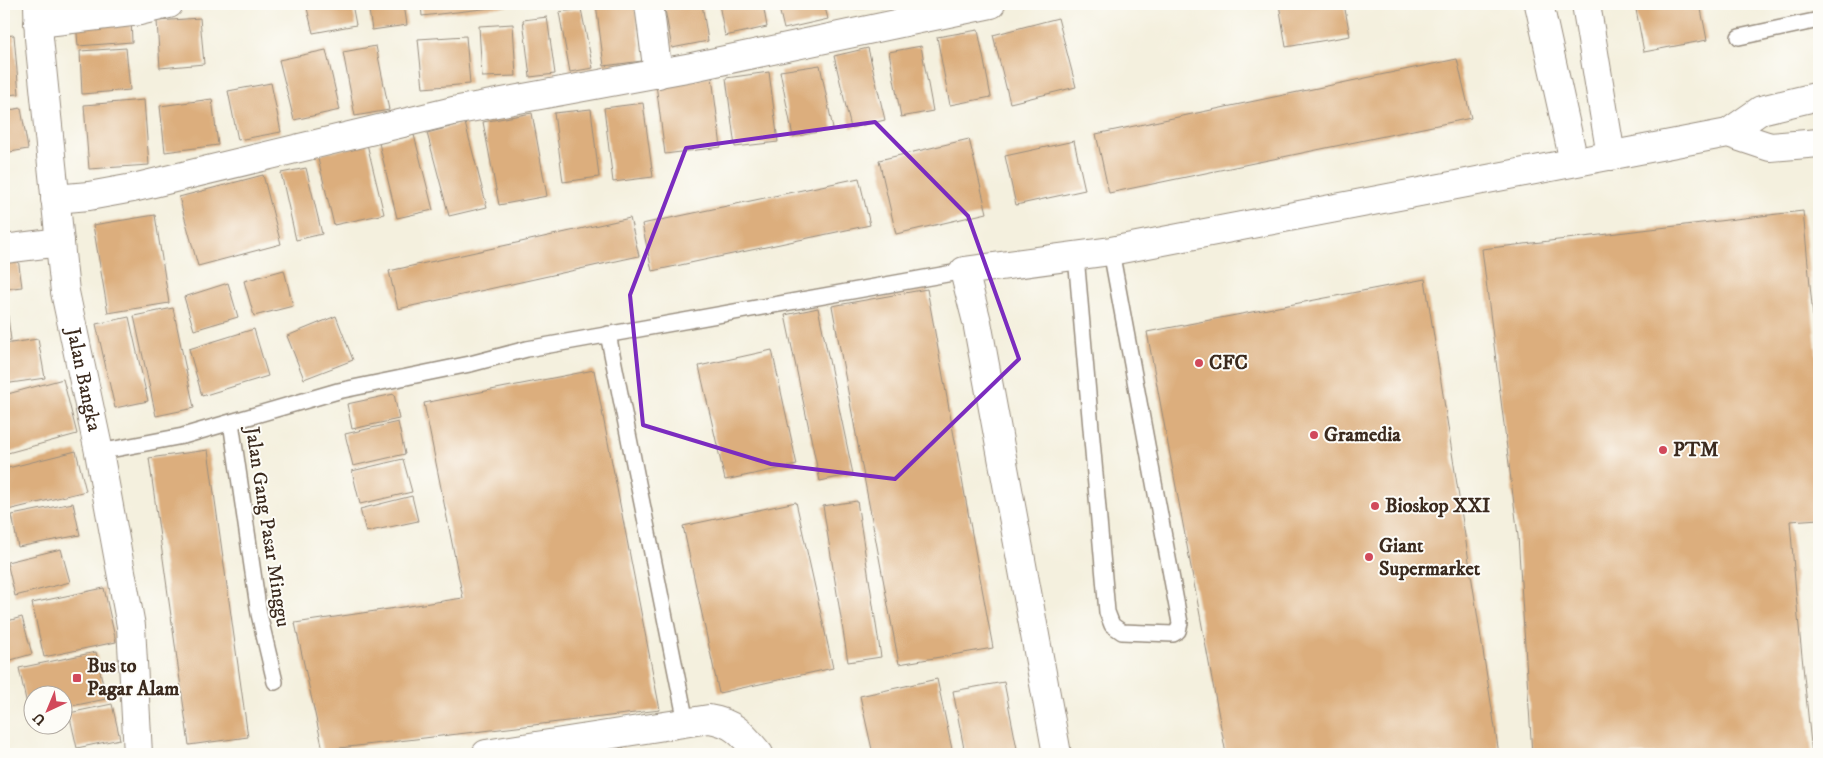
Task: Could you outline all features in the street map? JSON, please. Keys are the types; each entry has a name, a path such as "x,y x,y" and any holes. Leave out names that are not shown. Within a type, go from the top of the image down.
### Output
{"street":[{"path":"38,13 140,11 169,4"},
{"path":"649,4 658,74"},
{"path":"55,199 89,196 133,188 453,111 658,74 991,4"},
{"path":"1539,4 1574,162"},
{"path":"1586,4 1611,156"},
{"name":"Jalan Bangka","path":"38,13 65,292 99,452 131,626 138,754"},
{"path":"1058,754 977,322 964,271 1111,251 1728,133 1761,110 1819,96"},
{"path":"1728,133 1770,147 1819,143"},
{"path":"4,249 60,242"},
{"path":"486,754 709,719 726,723 738,730 759,754"}],"lane":[{"path":"1739,37 1819,20"},
{"path":"1076,256 1107,612 1112,625 1122,632 1173,634 1178,631 1180,624 1111,251"},
{"path":"231,422 338,392 470,364 527,348 964,271"},
{"path":"608,334 686,722"},
{"name":"Jalan Gang Pasar Minggu","path":"99,452 183,436 231,422 259,614 275,682"}],"highlighted area":[{"path":"875,122 968,216 1019,359 895,479 771,464 643,425 630,295 686,148"}],"building":[{"path":"306,4 352,4 356,25 313,33"},
{"path":"368,4 404,4 407,25 372,30"},
{"path":"421,4 517,4 517,5 422,16"},
{"path":"596,4 635,4 642,61 604,66"},
{"path":"664,4 702,4 708,41 672,48"},
{"path":"719,4 763,4 767,27 725,36"},
{"path":"778,4 824,4 828,19 784,29"},
{"path":"832,4 869,4 869,8 832,8"},
{"path":"880,4 959,4 959,7 880,8"},
{"path":"1279,4 1344,4 1350,36 1286,47"},
{"path":"1635,4 1700,4 1707,40 1644,52"},
{"path":"581,9 593,68 570,72 559,12"},
{"path":"131,17 132,42 78,46 76,21"},
{"path":"547,17 555,74 530,77 523,20"},
{"path":"200,18 204,64 160,68 157,21"},
{"path":"1058,18 1076,87 1010,103 993,35"},
{"path":"513,24 516,76 482,77 479,26"},
{"path":"978,30 991,97 950,105 937,37"},
{"path":"14,35 19,94 4,95 4,36"},
{"path":"466,36 470,84 423,88 418,39"},
{"path":"376,46 389,110 355,116 343,52"},
{"path":"921,46 933,111 901,117 889,52"},
{"path":"126,48 130,90 82,94 80,51"},
{"path":"868,48 885,120 851,128 834,56"},
{"path":"326,50 340,110 294,120 279,60"},
{"path":"1457,59 1471,118 1109,193 1096,134"},
{"path":"820,65 833,129 793,137 780,71"},
{"path":"769,72 778,142 735,147 726,78"},
{"path":"712,77 721,147 665,154 656,84"},
{"path":"271,83 281,132 238,140 228,91"},
{"path":"212,99 218,145 165,152 160,106"},
{"path":"144,100 149,165 89,169 84,105"},
{"path":"643,103 653,177 613,182 604,108"},
{"path":"21,108 28,149 4,153 4,111"},
{"path":"591,109 599,177 563,182 554,113"},
{"path":"532,113 547,196 499,205 483,122"},
{"path":"465,123 487,207 449,216 427,133"},
{"path":"414,135 433,210 397,218 379,143"},
{"path":"969,139 987,213 896,234 879,160"},
{"path":"1074,141 1085,190 1016,205 1005,156"},
{"path":"367,144 384,214 334,225 317,155"},
{"path":"306,168 322,234 296,240 281,173"},
{"path":"263,175 281,244 198,266 179,197"},
{"path":"859,178 870,225 652,271 642,224"},
{"name":"PTM","path":"1803,211 1819,380 1819,519 1790,521 1812,754 1532,754 1518,536 1482,249"},
{"path":"155,215 169,303 108,313 93,225"},
{"path":"630,218 639,256 398,309 389,271"},
{"path":"17,251 22,287 4,289 4,252"},
{"path":"284,270 293,306 254,316 244,281"},
{"path":"1425,279 1499,754 1226,754 1147,332"},
{"path":"228,283 238,317 194,330 184,297"},
{"path":"927,289 993,648 899,664 832,306"},
{"path":"4,302 6,302 11,340 4,341"},
{"path":"173,308 194,408 156,416 134,316"},
{"path":"818,308 853,474 820,481 785,315"},
{"path":"336,316 353,360 304,379 287,336"},
{"path":"129,317 148,401 115,408 96,324"},
{"path":"254,329 268,376 202,396 189,349"},
{"path":"38,339 45,378 4,384 4,344"},
{"path":"772,350 797,465 725,480 699,366"},
{"path":"594,370 660,710 323,750 295,623 463,598 424,403"},
{"path":"63,379 77,434 4,454 4,395"},
{"path":"394,394 399,419 352,429 347,404"},
{"path":"398,422 405,454 353,466 345,434"},
{"path":"208,450 248,737 189,745 149,458"},
{"path":"76,451 86,491 4,511 4,469"},
{"path":"403,459 412,492 360,504 352,471"},
{"path":"412,496 418,521 366,532 360,509"},
{"path":"857,501 881,657 848,662 823,506"},
{"path":"796,502 833,668 719,693 683,526"},
{"path":"73,503 80,535 18,547 12,515"},
{"path":"61,549 70,582 15,596 7,562"},
{"path":"104,588 116,642 44,657 32,603"},
{"path":"4,595 8,618 4,619"},
{"path":"22,617 32,654 4,662 4,622"},
{"path":"96,652 106,699 72,706 72,686 23,686 19,668"},
{"path":"937,679 953,754 873,754 860,696"},
{"path":"1004,682 1018,754 965,754 953,691"},
{"path":"112,704 120,739 77,748 72,726 72,712"},
{"path":"623,747 627,754 611,754"}],"place":[{"name":"CFC","path":"1199,363"},
{"name":"Gramedia","path":"1314,435"},
{"name":"PTM","path":"1663,450"},
{"name":"Bioskop XXI","path":"1375,506"},
{"name":"Giant Supermarket","path":"1369,557"},
{"name":"Bus to Pagar Alam","path":"77,678"}]}
